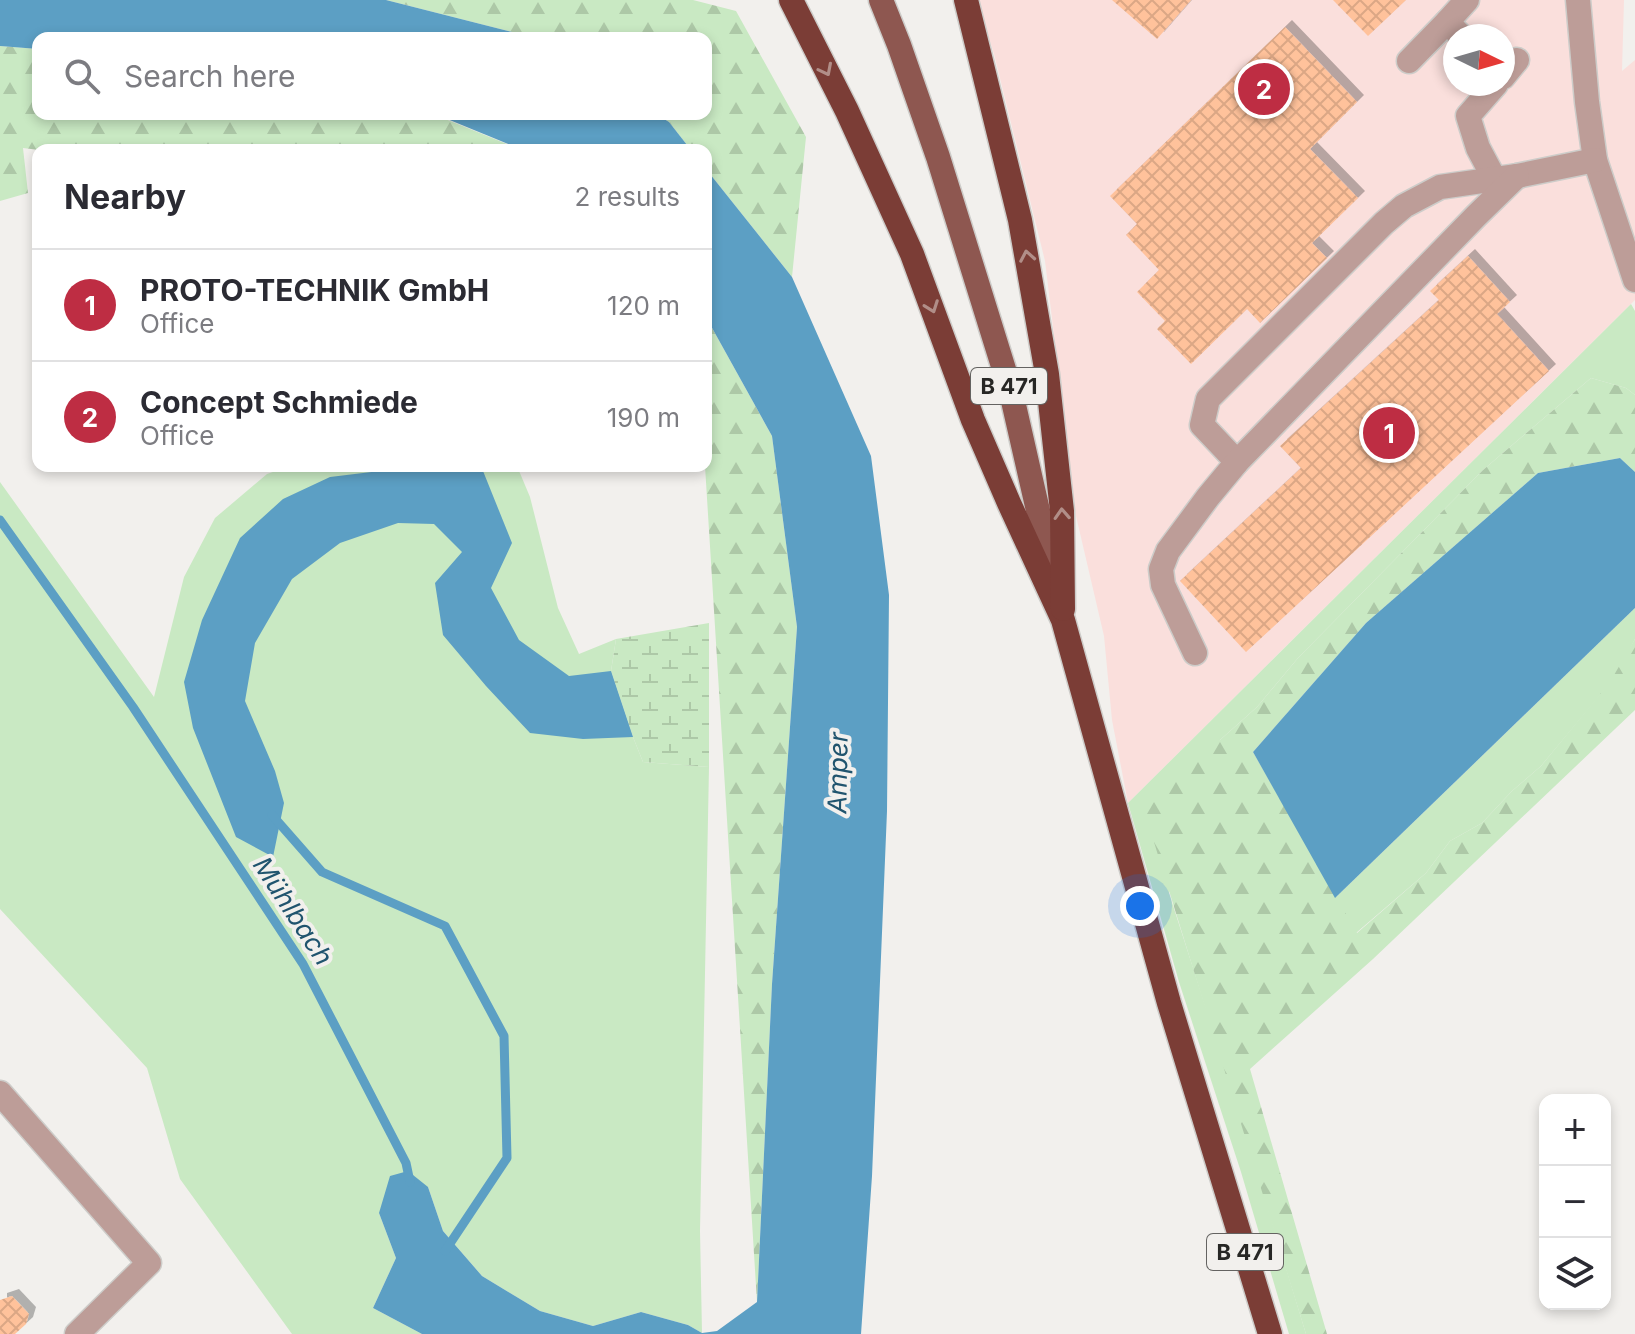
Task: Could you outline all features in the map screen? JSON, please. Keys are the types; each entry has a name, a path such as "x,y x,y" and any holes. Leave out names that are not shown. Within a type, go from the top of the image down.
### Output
{"highway":[{"path":"791,0 847,111 912,254 973,420 1063,620"},
{"path":"966,0 1020,220 1047,374 1062,511 1063,620"},
{"name":"B 471","path":"1063,620 1169,1003 1270,1334"}],"main road":[{"name":"B 471","path":"881,0 938,157 1011,392 1063,620"}],"street":[{"path":"1456,24 1467,0"},
{"path":"1578,0 1595,160 1635,280"},
{"path":"1409,61 1443,37"},
{"path":"1486,96 1468,116 1478,148 1506,178"},
{"path":"1237,462 1202,425 1208,399 1404,206 1440,187 1506,178 1595,160"},
{"path":"1195,653 1163,585 1161,569 1168,551 1237,462 1476,216 1506,178"},
{"path":"0,1093 149,1263 77,1334"}],"shaded area":[{"path":"977,0 1624,0 1622,71 1635,60 1635,300 1128,803 1112,720 1104,636 1076,516 1045,261 994,54"}],"green space":[{"path":"386,0 693,0 736,11 806,137 792,277 712,177 712,144 686,144 666,120 712,120 712,32 512,32"},
{"path":"0,46 32,49 32,120 448,120 507,144 32,144 32,149 23,148 28,193 0,201"},
{"path":"1631,304 1635,311 1635,395 1626,388 1591,378 1483,470 1298,658 1257,707 1220,740 1169,893 1306,1334 1289,1334 1241,1172 1179,982 1128,803"},
{"path":"712,328 772,436 797,627 772,984 757,1302 705,472 712,472"},
{"path":"1591,378 1626,388 1635,395 1635,472 1620,458 1538,473 1366,623 1253,752 1357,933 1426,873 1450,841 1482,823 1541,766 1610,682 1635,639 1635,710 1373,959 1250,1069 1327,1334 1306,1334 1145,813 1173,777 1257,707 1298,658 1483,470"},
{"path":"520,472 530,497 558,608 579,654 616,639 611,671 643,762 709,767 700,1231 702,1333 688,1325 641,1312 593,1326 540,1311 482,1276 443,1231 428,1187 379,1213 396,1258 373,1308 422,1334 292,1334 180,1179 147,1068 0,909 0,482 154,697 184,577 215,518 267,474"},
{"path":"1635,608 1635,639 1625,659 1611,682 1541,766 1482,823 1450,841 1426,873 1356,933 1335,898"},
{"path":"709,623 709,767 643,762 611,671 616,639"}],"water":[{"path":"0,0 386,0 512,32 32,32 32,49 0,46"},
{"path":"450,120 666,120 686,144 508,144"},
{"name":"Amper","path":"712,177 792,277 871,456 889,595 887,811 872,1176 861,1334 422,1334 373,1308 396,1258 379,1213 390,1176 408,1171 428,1187 443,1231 482,1276 540,1311 593,1326 641,1312 688,1325 702,1333 717,1331 757,1302 772,984 797,627 772,436 712,328"},
{"path":"1620,458 1635,472 1635,608 1335,898 1253,752 1366,623 1538,473"},
{"path":"371,472 483,472 512,543 491,588 519,640 569,676 611,671 633,737 583,739 530,733 443,635 435,583 462,552 434,524 398,523 340,543 292,579 255,643 245,701 275,771 284,803 273,857 236,837 193,728 184,682 202,620 240,538 283,499 330,477"}],"building":[{"path":"1112,0 1191,0 1157,39"},
{"path":"1333,0 1406,0 1368,36"},
{"path":"1285,27 1357,102 1310,149 1358,198 1312,243 1327,258 1260,323 1247,309 1191,364 1157,329 1165,321 1137,292 1159,270 1126,235 1137,224 1110,196"},
{"path":"1468,256 1510,302 1497,314 1549,371 1246,652 1180,581 1301,468 1280,446 1439,300 1430,291"},
{"path":"12,1296 29,1314 26,1324 15,1334 0,1334 0,1300"}],"waterway":[{"name":"Mühlbach","path":"0,520 133,707 303,964 406,1163 410,1182"},
{"path":"272,815 322,872 445,926 504,1036 507,1158 445,1251"}],"place":[{"name":"Concept Schmiede","path":"1264,89"},
{"name":"PROTO-TECHNIK GmbH","path":"1389,433"}]}
